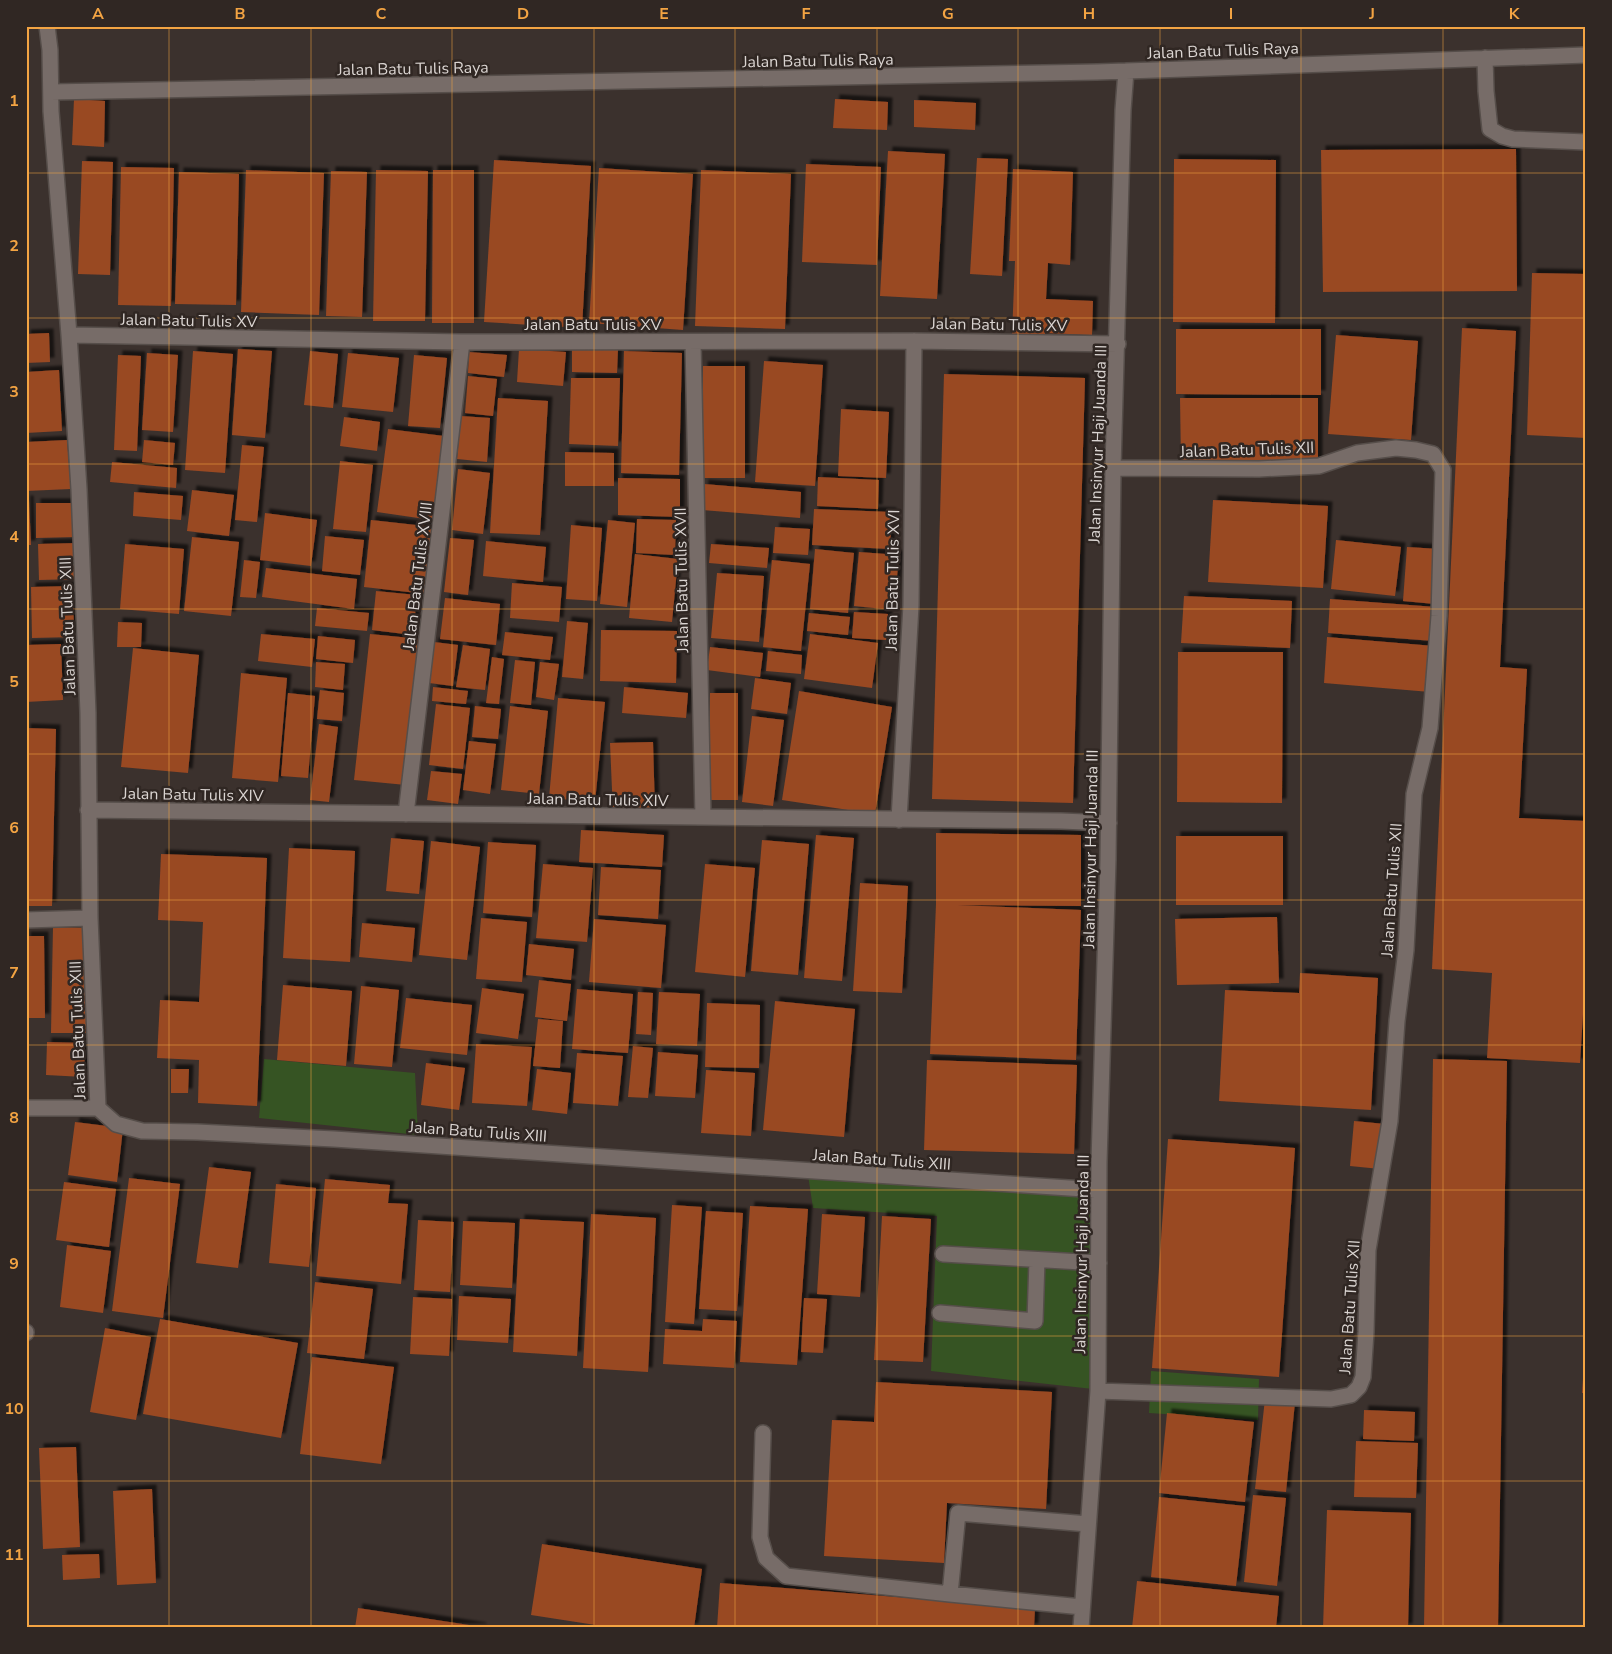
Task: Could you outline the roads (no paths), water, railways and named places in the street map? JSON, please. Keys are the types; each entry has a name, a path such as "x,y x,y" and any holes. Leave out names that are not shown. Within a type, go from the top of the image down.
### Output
{"street":[{"name":"Jalan Batu Tulis XIII","path":"47,26 50,92 79,489 88,713 90,918 98,1108 116,1124 142,1131 334,1139 1100,1190"},
{"name":"Jalan Batu Tulis Raya","path":"50,92 1126,71 1586,55"},
{"path":"1485,58 1490,129 1502,136 1513,139 1586,142"},
{"name":"Jalan Insinyur Haji Juanda III","path":"1080,1628 1098,1391 1100,1190 1109,823 1113,468 1118,344 1123,110 1126,71"},
{"name":"Jalan Batu Tulis XV","path":"69,335 462,342 914,341 1118,344"},
{"name":"Jalan Batu Tulis XVI","path":"899,820 911,605 914,341"},
{"name":"Jalan Batu Tulis XVIII","path":"406,814 462,342"},
{"name":"Jalan Batu Tulis XVII","path":"693,342 703,817"},
{"name":"Jalan Batu Tulis XII","path":"1098,1391 1331,1398 1351,1395 1359,1386 1363,1377 1368,1250 1390,1121 1397,1021 1406,950 1414,794 1430,728 1439,616 1443,470 1433,454 1396,448 1357,453 1319,466 1259,469 1113,468"},
{"name":"Jalan Batu Tulis XIV","path":"88,810 1109,823"},
{"path":"26,920 90,918"},
{"path":"26,1108 98,1108"},
{"path":"944,1254 1099,1263"},
{"path":"940,1313 1035,1321 1037,1260"},
{"path":"763,1433 760,1537 766,1558 786,1576 1082,1606"},
{"path":"950,1594 958,1513 1088,1524"}]}
